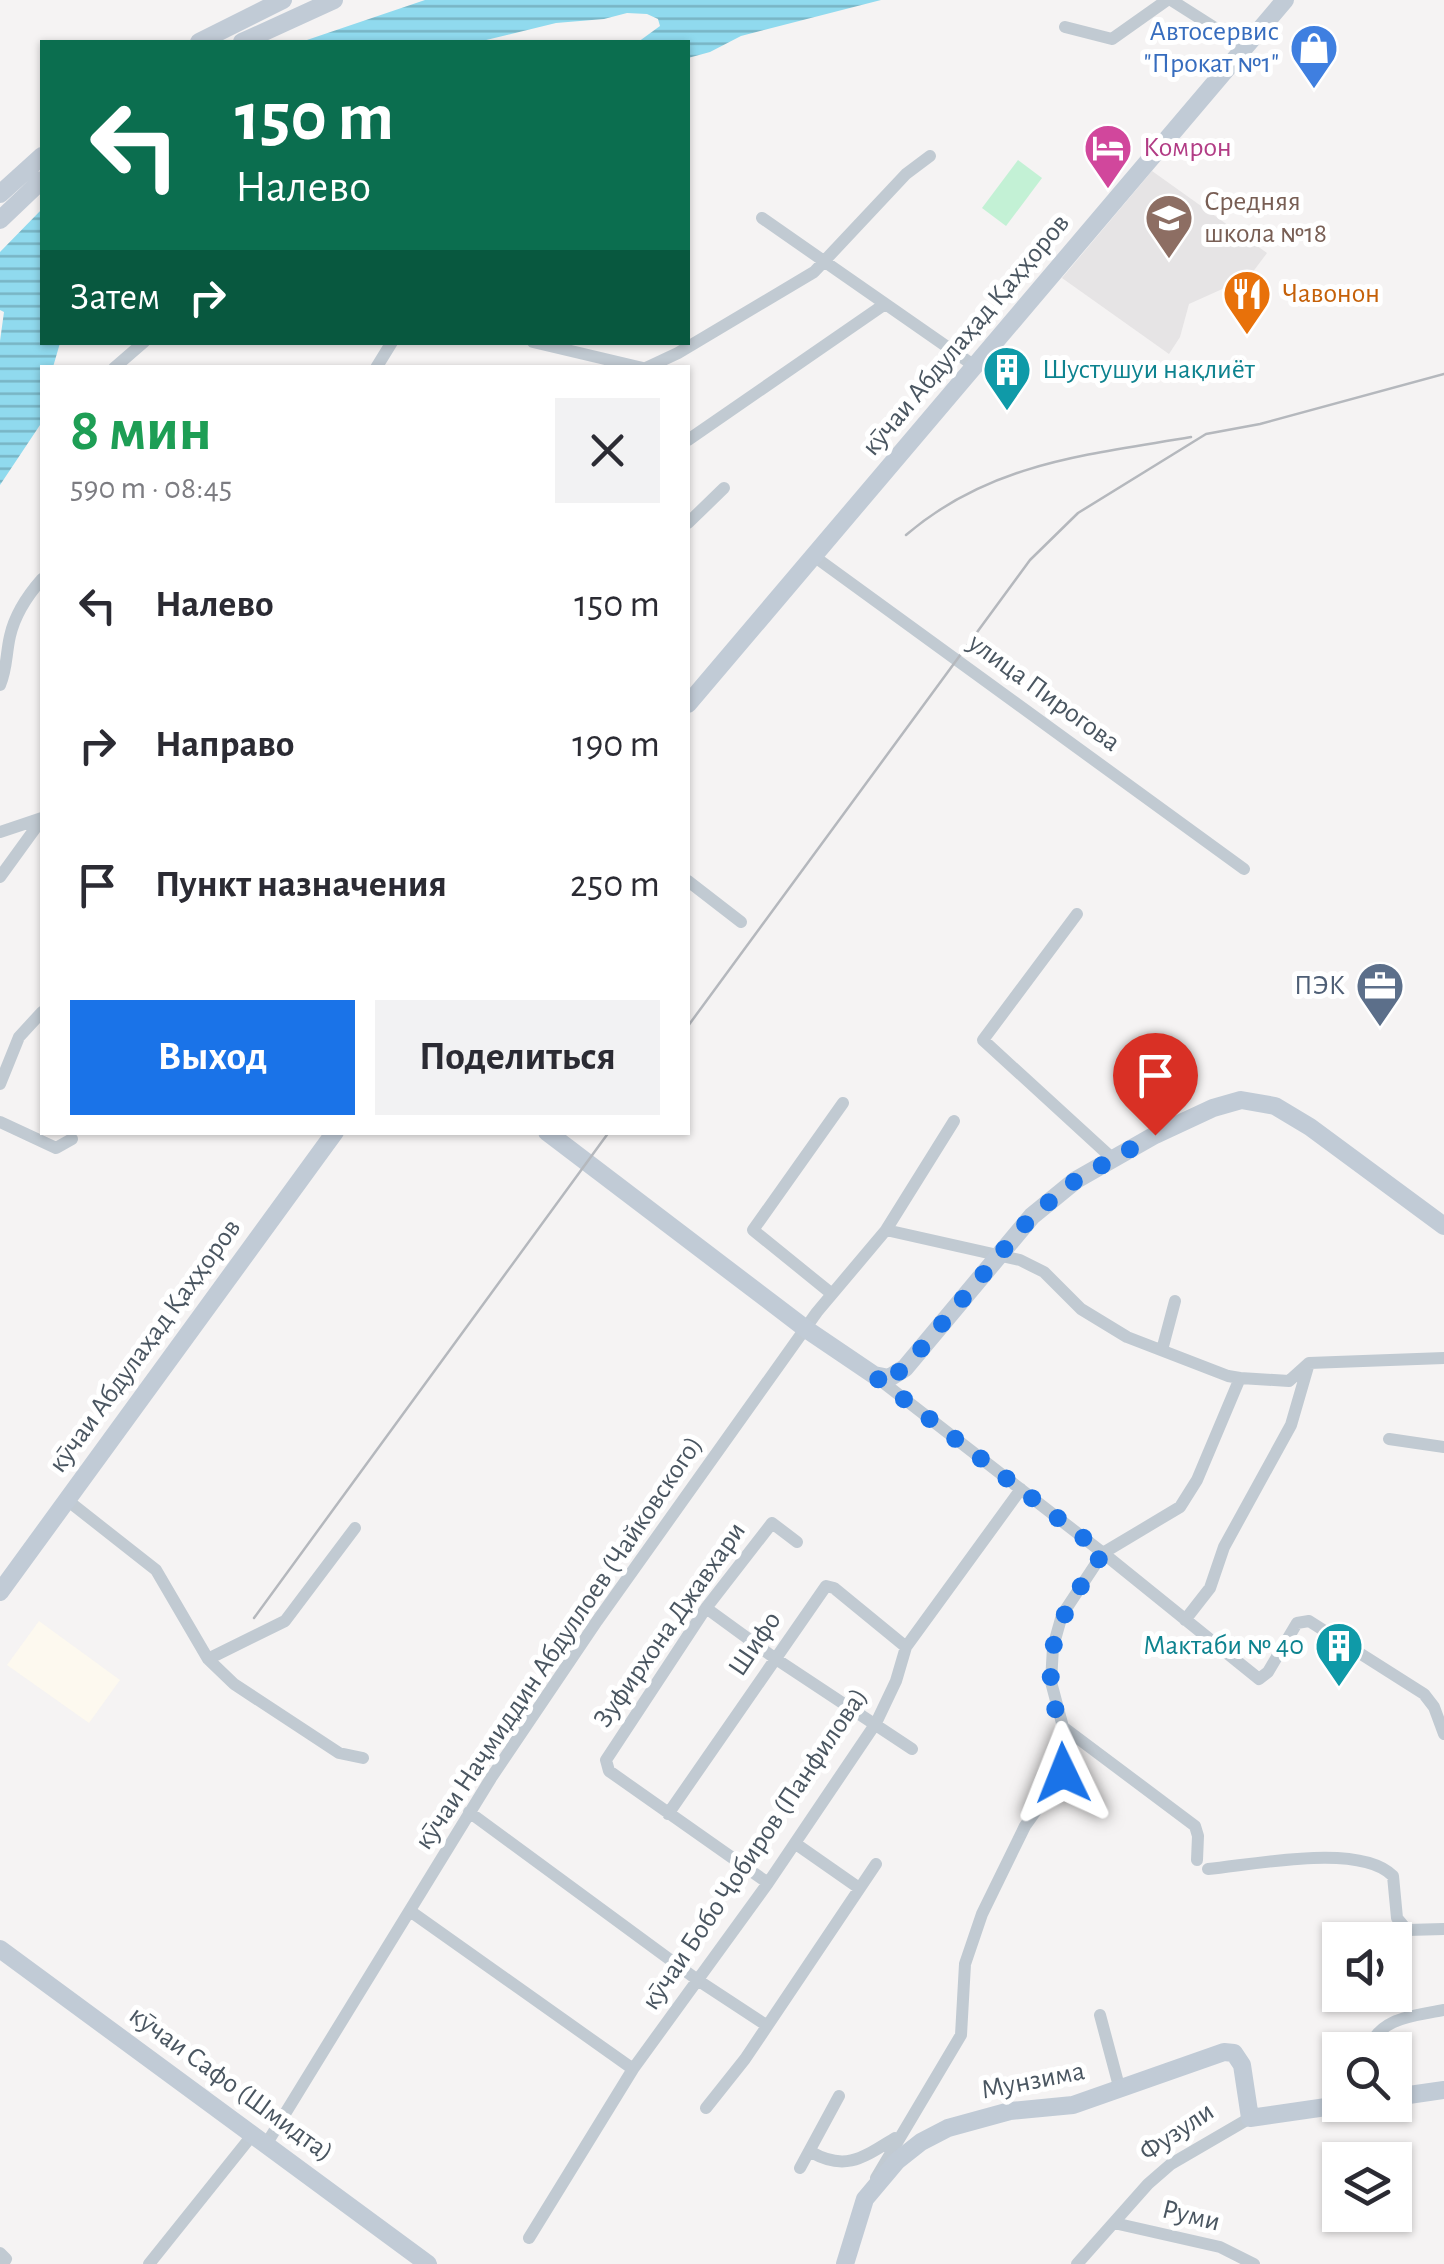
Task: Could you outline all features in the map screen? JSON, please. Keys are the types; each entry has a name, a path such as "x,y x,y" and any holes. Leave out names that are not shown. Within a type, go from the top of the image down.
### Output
{"street":[{"path":"203,40 283,0"},
{"path":"246,40 334,0"},
{"path":"1065,27 1112,39 1169,0 1245,47"},
{"name":"кӯчаи Абдулаҳад Қаҳҳоров","path":"690,702 1285,0"},
{"path":"652,365 678,354 814,272 906,174 930,156"},
{"path":"0,194 40,158"},
{"path":"0,220 40,182"},
{"path":"762,218 976,367"},
{"path":"690,439 884,304"},
{"path":"117,365 141,345"},
{"path":"543,345 598,362"},
{"path":"690,521 724,488"},
{"name":"улица Пирогова","path":"815,556 1244,869"},
{"path":"0,685 10,632 24,600 40,582"},
{"path":"0,832 40,820"},
{"path":"0,877 40,822"},
{"path":"690,884 741,922"},
{"path":"1077,914 983,1040 1113,1159"},
{"path":"0,1084 19,1036 40,1015"},
{"path":"874,1376 889,1378 905,1368 1032,1216 1076,1180 1213,1108 1241,1100 1276,1106 1310,1126 1444,1226"},
{"path":"832,1294 753,1230 842,1103"},
{"name":"кӯчаи Наҷмиддин Абдуллоев (Чайковского)","path":"149,2264 261,2138 410,1911 469,1812 597,1621 806,1329 886,1230 954,1121"},
{"path":"0,1122 56,1148 72,1140"},
{"name":"кӯчаи Абдулаҳад Қаҳҳоров","path":"0,1592 333,1135"},
{"path":"551,1135 874,1376 1259,1679 1268,1672 1296,1623 1308,1621 1424,1694 1434,1707 1444,1734"},
{"path":"886,1230 1001,1255 1044,1272 1081,1309 1127,1336 1228,1376 1289,1380 1310,1363 1443,1362"},
{"path":"1162,1350 1175,1301"},
{"path":"1185,1620 1210,1588 1224,1547 1292,1425 1310,1363"},
{"path":"864,2199 961,2035 966,1964 982,1914 1025,1826 1063,1773 1066,1749 1051,1682 1053,1648 1062,1615 1103,1553 1180,1507 1197,1480 1240,1378"},
{"path":"1390,1439 1444,1447"},
{"name":"кӯчаи Бобо Ҷобиров (Панфилова)","path":"528,2238 634,2069 796,1844 876,1723 896,1681 906,1647 1021,1489"},
{"path":"67,1500 156,1570 208,1659 234,1684 339,1753 363,1758"},
{"name":"Зуфирхона Джавхари","path":"768,1884 609,1771 606,1760 706,1608 772,1523 797,1542"},
{"path":"208,1659 285,1621 355,1528"},
{"name":"Шифо","path":"668,1814 822,1590 830,1586 906,1647"},
{"path":"706,1608 776,1660 912,1749"},
{"path":"1062,1727 1137,1779 1194,1826 1203,1864 1347,1856 1379,1865 1393,1876 1397,1918 1407,1930 1444,1929"},
{"path":"469,1812 699,1981 766,2025"},
{"path":"796,1844 859,1888"},
{"path":"706,2108 745,2060 876,1864"},
{"path":"410,1911 634,2069"},
{"name":"кӯчаи Сафо (Шмидта)","path":"0,1950 428,2264"},
{"path":"1376,2032 1387,2024 1444,2010"},
{"path":"1100,2015 1120,2090"},
{"name":"Мунзима","path":"845,2264 864,2199 920,2142 948,2128 1010,2111 1074,2105 1224,2052 1234,2053 1242,2065 1250,2118"},
{"path":"1412,2095 1444,2090"},
{"path":"800,2168 839,2096"},
{"name":"Фузули","path":"1077,2264 1171,2164 1250,2118 1322,2108"},
{"path":"811,2152 830,2163 859,2159 898,2137"},
{"name":"Руми","path":"1114,2222 1220,2247 1254,2264"},
{"path":"0,2253 6,2259 3,2264"}],"shaded area":[{"name":"Средняя школа №18","path":"1152,171 1267,253 1249,277 1189,304 1180,337 1169,354 1062,278"},
{"path":"39,1621 120,1680 89,1723 7,1665"}],"green space":[{"path":"1018,160 1042,178 1006,226 982,208"}],"water":[{"path":"425,0 881,0 741,36 690,57 690,40 641,40 660,26 658,19 627,13 556,23 486,40 307,40"},
{"path":"40,211 40,345 59,345 54,365 40,365 40,425 0,485 0,341 4,312 0,310 0,252"}],"railway":[{"path":"690,1023 1030,560 1078,513 1206,434 1260,424 1444,374"},
{"path":"906,535 938,511 1005,477 1077,457 1191,437"},
{"path":"254,1618 607,1135"}],"place":[{"name":"Автосервис \"Прокат №1\"","path":"1314,90"},
{"name":"Комрон","path":"1108,190"},
{"name":"Средняя школа №18","path":"1169,260"},
{"name":"Чавонон","path":"1247,336"},
{"name":"Шустушуи нақлиёт","path":"1007,412"},
{"name":"ПЭК","path":"1380,1028"},
{"name":"Мактаби № 40","path":"1339,1688"}],"route":[{"path":"1063,1773 1066,1749 1051,1682 1053,1648 1062,1615 1103,1553 874,1376 889,1378 905,1368 1032,1216 1076,1180 1155,1135"}]}
